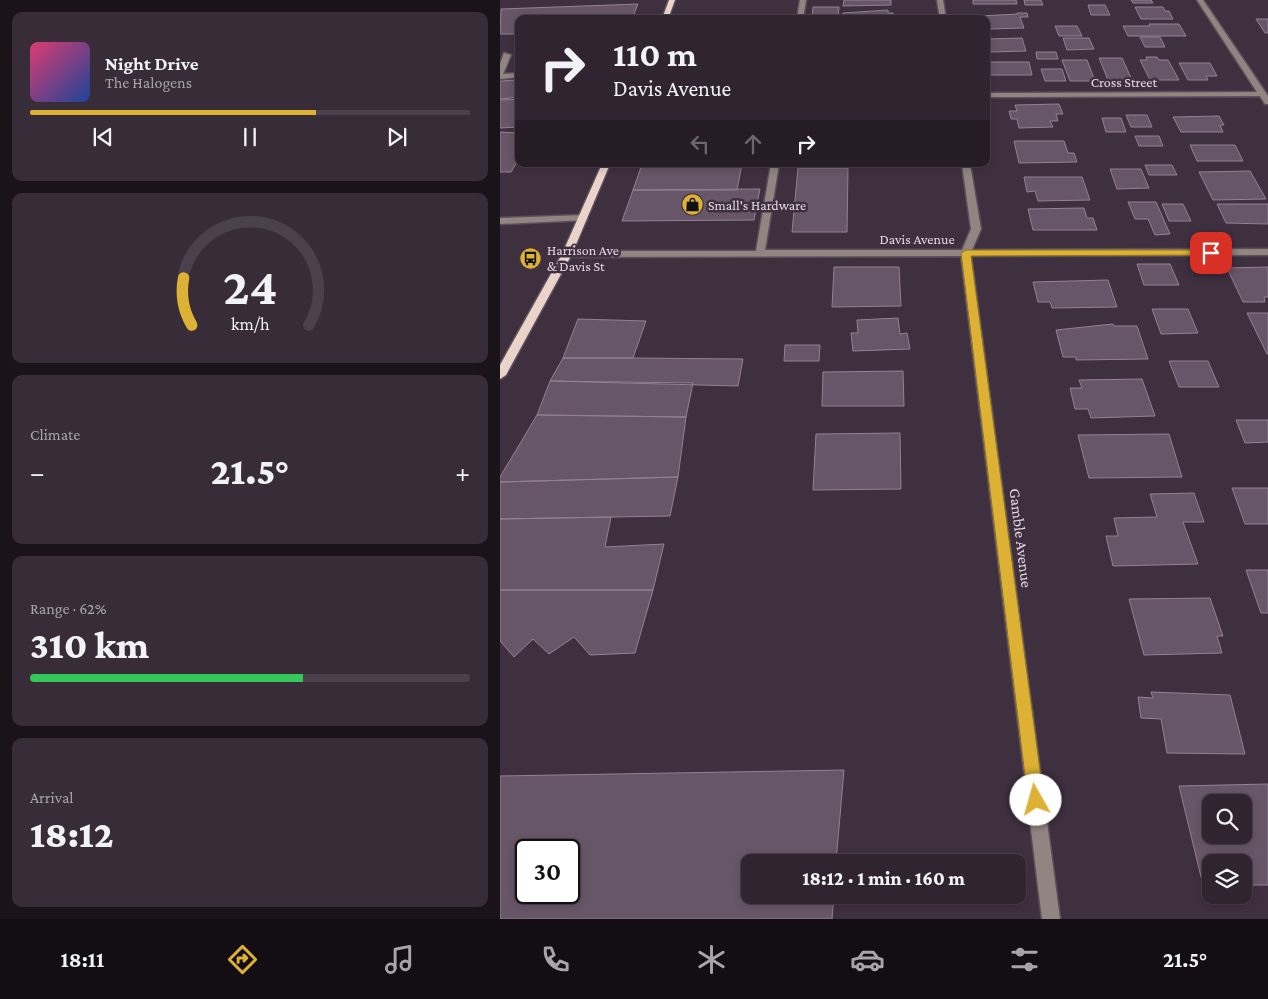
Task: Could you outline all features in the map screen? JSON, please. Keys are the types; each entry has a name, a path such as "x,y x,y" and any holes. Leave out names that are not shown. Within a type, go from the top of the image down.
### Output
{"main road":[{"path":"666,15 672,0"},
{"path":"500,376 567,254 605,167"}],"street":[{"path":"801,15 803,0"},
{"path":"940,0 942,15"},
{"path":"1200,0 1268,102"},
{"path":"506,55 500,75 515,76"},
{"name":"Cross Street","path":"990,95 1262,94"},
{"path":"760,254 774,167"},
{"name":"Gamble Avenue","path":"966,167 976,229 966,253 1051,919"},
{"path":"500,221 584,218"},
{"name":"Davis Avenue","path":"567,254 1268,252"}],"building":[{"path":"844,0 891,0 891,5 843,6"},
{"path":"973,0 1016,0 1017,4 973,4"},
{"path":"1024,0 1041,0 1043,5 1025,5"},
{"path":"1131,0 1151,0 1153,3 1133,3"},
{"path":"638,4 634,15 515,15 515,34 500,34 501,9"},
{"path":"1088,5 1105,5 1110,15 1091,15"},
{"path":"813,7 839,7 838,15 812,15"},
{"path":"1135,7 1163,7 1165,11 1169,11 1173,19 1141,19"},
{"path":"888,10 888,13 893,13 893,15 843,15 843,13"},
{"path":"1027,13 1028,17 1020,17 1024,28 990,29 990,15"},
{"path":"1256,19 1268,19 1268,33 1265,33"},
{"path":"1149,24 1179,24 1186,36 1128,36 1123,26 1150,26"},
{"path":"1055,26 1077,26 1082,36 1059,36"},
{"path":"1140,37 1160,37 1165,47 1145,47"},
{"path":"1022,38 1026,51 991,52 990,39"},
{"path":"1063,38 1089,38 1094,49 1067,50"},
{"path":"1036,52 1056,52 1058,59 1037,59"},
{"path":"1146,57 1168,60 1179,80 1150,80 1140,60 1147,60"},
{"path":"1099,58 1122,58 1132,80 1108,80"},
{"path":"1062,60 1087,60 1095,81 1070,81"},
{"path":"990,62 1029,62 1032,75 990,75"},
{"path":"1179,63 1210,63 1217,76 1206,76 1208,80 1188,80"},
{"path":"1041,69 1062,69 1066,81 1045,81"},
{"path":"515,80 515,97 500,99 500,81"},
{"path":"515,99 515,127 500,128 500,100"},
{"path":"1059,104 1063,114 1056,114 1058,121 1050,121 1053,127 1019,128 1017,119 1011,119 1009,111 1017,111 1015,105"},
{"path":"1126,115 1147,115 1152,127 1131,127"},
{"path":"1219,116 1224,125 1220,125 1223,132 1181,132 1173,117"},
{"path":"1102,118 1121,118 1126,132 1106,132"},
{"path":"500,132 515,133 515,166 511,172 500,172"},
{"path":"1135,136 1159,136 1163,146 1139,146"},
{"path":"1014,141 1064,141 1068,153 1074,153 1077,162 1019,163"},
{"path":"1190,145 1235,145 1243,161 1197,161"},
{"path":"1145,165 1172,165 1177,175 1149,175"},
{"path":"641,167 741,167 737,190 633,190"},
{"path":"798,168 848,168 847,232 792,232"},
{"path":"1110,169 1141,169 1149,188 1117,189"},
{"path":"1250,171 1266,199 1213,200 1199,172"},
{"path":"1024,177 1082,177 1090,200 1038,201 1035,191 1027,192"},
{"name":"Small's Hardware","path":"760,189 754,220 622,221 633,190"},
{"path":"1128,202 1156,202 1170,234 1155,235 1148,219 1135,219"},
{"path":"1162,204 1183,204 1191,221 1169,221"},
{"path":"1217,204 1268,204 1268,224 1226,223"},
{"path":"1084,208 1087,218 1093,218 1097,230 1033,230 1028,209"},
{"path":"1137,264 1170,264 1179,285 1144,285"},
{"path":"834,267 899,267 901,306 832,307"},
{"path":"1268,267 1268,297 1264,297 1265,302 1243,302 1227,268"},
{"path":"1108,280 1117,307 1052,308 1050,302 1038,302 1033,282"},
{"path":"1152,309 1188,309 1198,333 1161,334"},
{"path":"1247,313 1268,313 1268,354 1267,354"},
{"path":"898,318 900,334 907,333 910,349 853,351 851,333 858,333 857,320"},
{"path":"578,319 646,321 633,358 563,358"},
{"path":"1113,324 1114,326 1137,326 1148,359 1076,360 1076,357 1063,357 1056,330"},
{"path":"785,345 820,345 819,361 784,361"},
{"path":"563,358 743,359 738,386 550,381"},
{"path":"1169,361 1208,361 1219,387 1179,387"},
{"path":"903,371 904,406 822,406 823,372"},
{"path":"1142,379 1155,416 1091,418 1088,409 1075,409 1070,388 1082,388 1079,380"},
{"path":"550,381 693,383 686,417 537,415"},
{"path":"537,415 686,417 678,477 500,482 500,477"},
{"path":"1236,420 1268,420 1268,442 1245,443"},
{"path":"900,433 901,489 813,490 816,434"},
{"path":"1169,434 1182,477 1089,478 1078,435"},
{"path":"678,477 670,516 500,519 500,482"},
{"path":"1232,488 1268,488 1268,524 1245,524"},
{"path":"1194,493 1204,522 1183,522 1198,564 1113,566 1106,536 1118,536 1114,518 1157,517 1150,494"},
{"path":"611,517 605,547 664,544 653,590 500,590 500,519"},
{"path":"1246,570 1268,570 1268,613 1261,613"},
{"path":"500,590 653,590 635,653 590,655 574,637 549,654 533,639 514,657 500,641"},
{"path":"1210,598 1223,636 1217,636 1222,653 1144,655 1129,599"},
{"path":"1151,692 1230,695 1245,754 1167,753 1161,719 1141,718 1138,697 1153,698"},
{"path":"844,770 837,854 741,854 741,904 833,904 832,919 500,919 500,776"},
{"path":"1268,784 1268,885 1252,885 1252,854 1202,854 1202,881 1179,786"}],"place":[{"name":"Small's Hardware","path":"692,205"},
{"name":"Harrison Ave & Davis St","path":"531,258"}],"route":[{"path":"1036,800 966,253 1211,253"}]}
